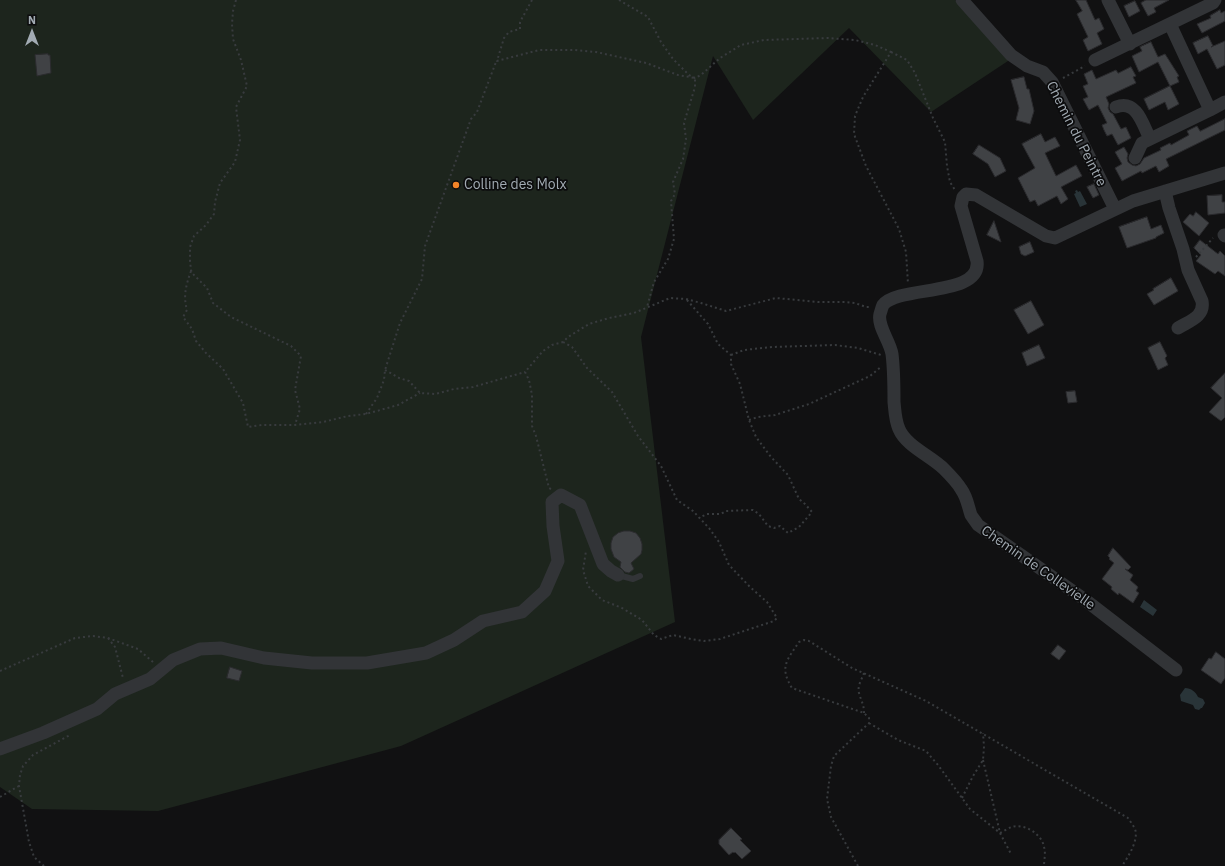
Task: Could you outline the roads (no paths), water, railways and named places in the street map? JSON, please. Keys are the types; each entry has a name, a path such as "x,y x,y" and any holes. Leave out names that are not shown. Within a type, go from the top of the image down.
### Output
{"street":[{"name":"Chemin du Peintre","path":"962,0 1012,55 1027,66 1043,72 1052,82 1115,209"},
{"path":"1108,0 1130,44"},
{"path":"1095,60 1213,3 1215,0"},
{"path":"1170,24 1210,110"},
{"path":"1135,158 1142,143 1225,102"},
{"path":"1116,107 1126,105 1132,107 1137,112 1150,139"},
{"path":"1115,209 1133,201 1225,173"},
{"path":"1164,191 1187,266 1203,306 1199,315 1178,328"},
{"name":"Chemin de Collevielle","path":"1115,209 1056,238 1051,238 976,195 966,194 963,197 962,210 977,261 977,270 974,276 964,282 890,300 883,306 879,315 881,327 889,342 892,358 895,419 899,430 907,440 943,468 962,490 972,515 978,525 1084,600 1176,670"},
{"path":"0,749 43,733 97,709 115,694 150,679 173,660 200,649 221,648 264,658 312,663 367,663 426,653 454,640 483,621 522,612 545,591 558,561 553,526 552,502 561,495 580,505 603,564 610,571 618,575"}],"lane":[{"path":"618,575 633,579 640,576"}],"place":[{"name":"Colline des Molx","path":"456,185"}]}
